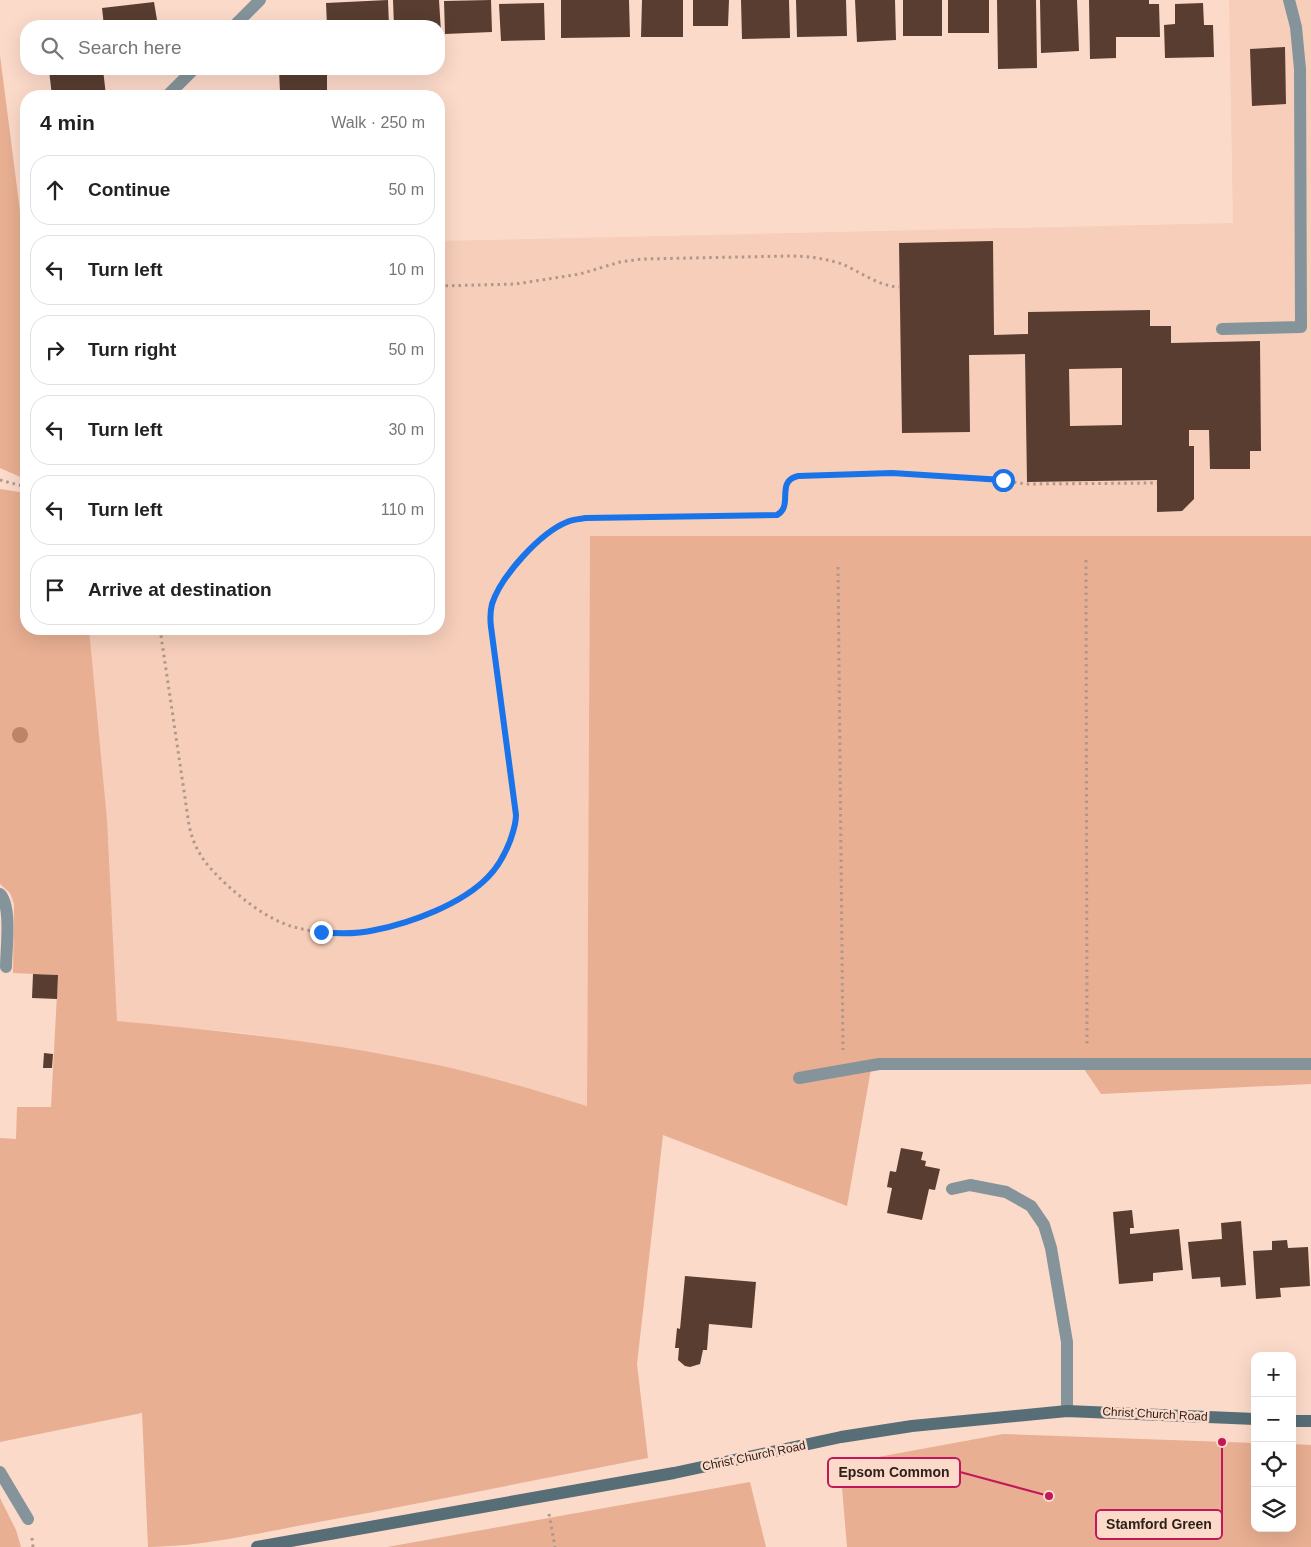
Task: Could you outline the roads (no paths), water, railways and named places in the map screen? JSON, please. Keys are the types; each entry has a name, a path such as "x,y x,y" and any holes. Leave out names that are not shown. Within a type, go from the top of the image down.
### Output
{"main road":[{"name":"Christ Church Road","path":"257,1547 674,1473 841,1437 912,1426 1067,1411 1251,1419"},
{"path":"1296,1420 1311,1421"}],"street":[{"path":"240,20 260,0"},
{"path":"1222,328 1301,327 1300,70 1296,27 1290,0"},
{"path":"174,90 188,75"},
{"path":"0,894 4,898 7,909 6,967"},
{"path":"799,1078 879,1064 1311,1064"},
{"path":"952,1189 970,1186 1006,1192 1031,1206 1044,1225 1051,1248 1067,1342 1067,1411"},
{"path":"0,1472 28,1519"}],"place":[{"name":"Stamford Green","path":"1222,1442"},
{"name":"Epsom Common","path":"1049,1496"}]}
